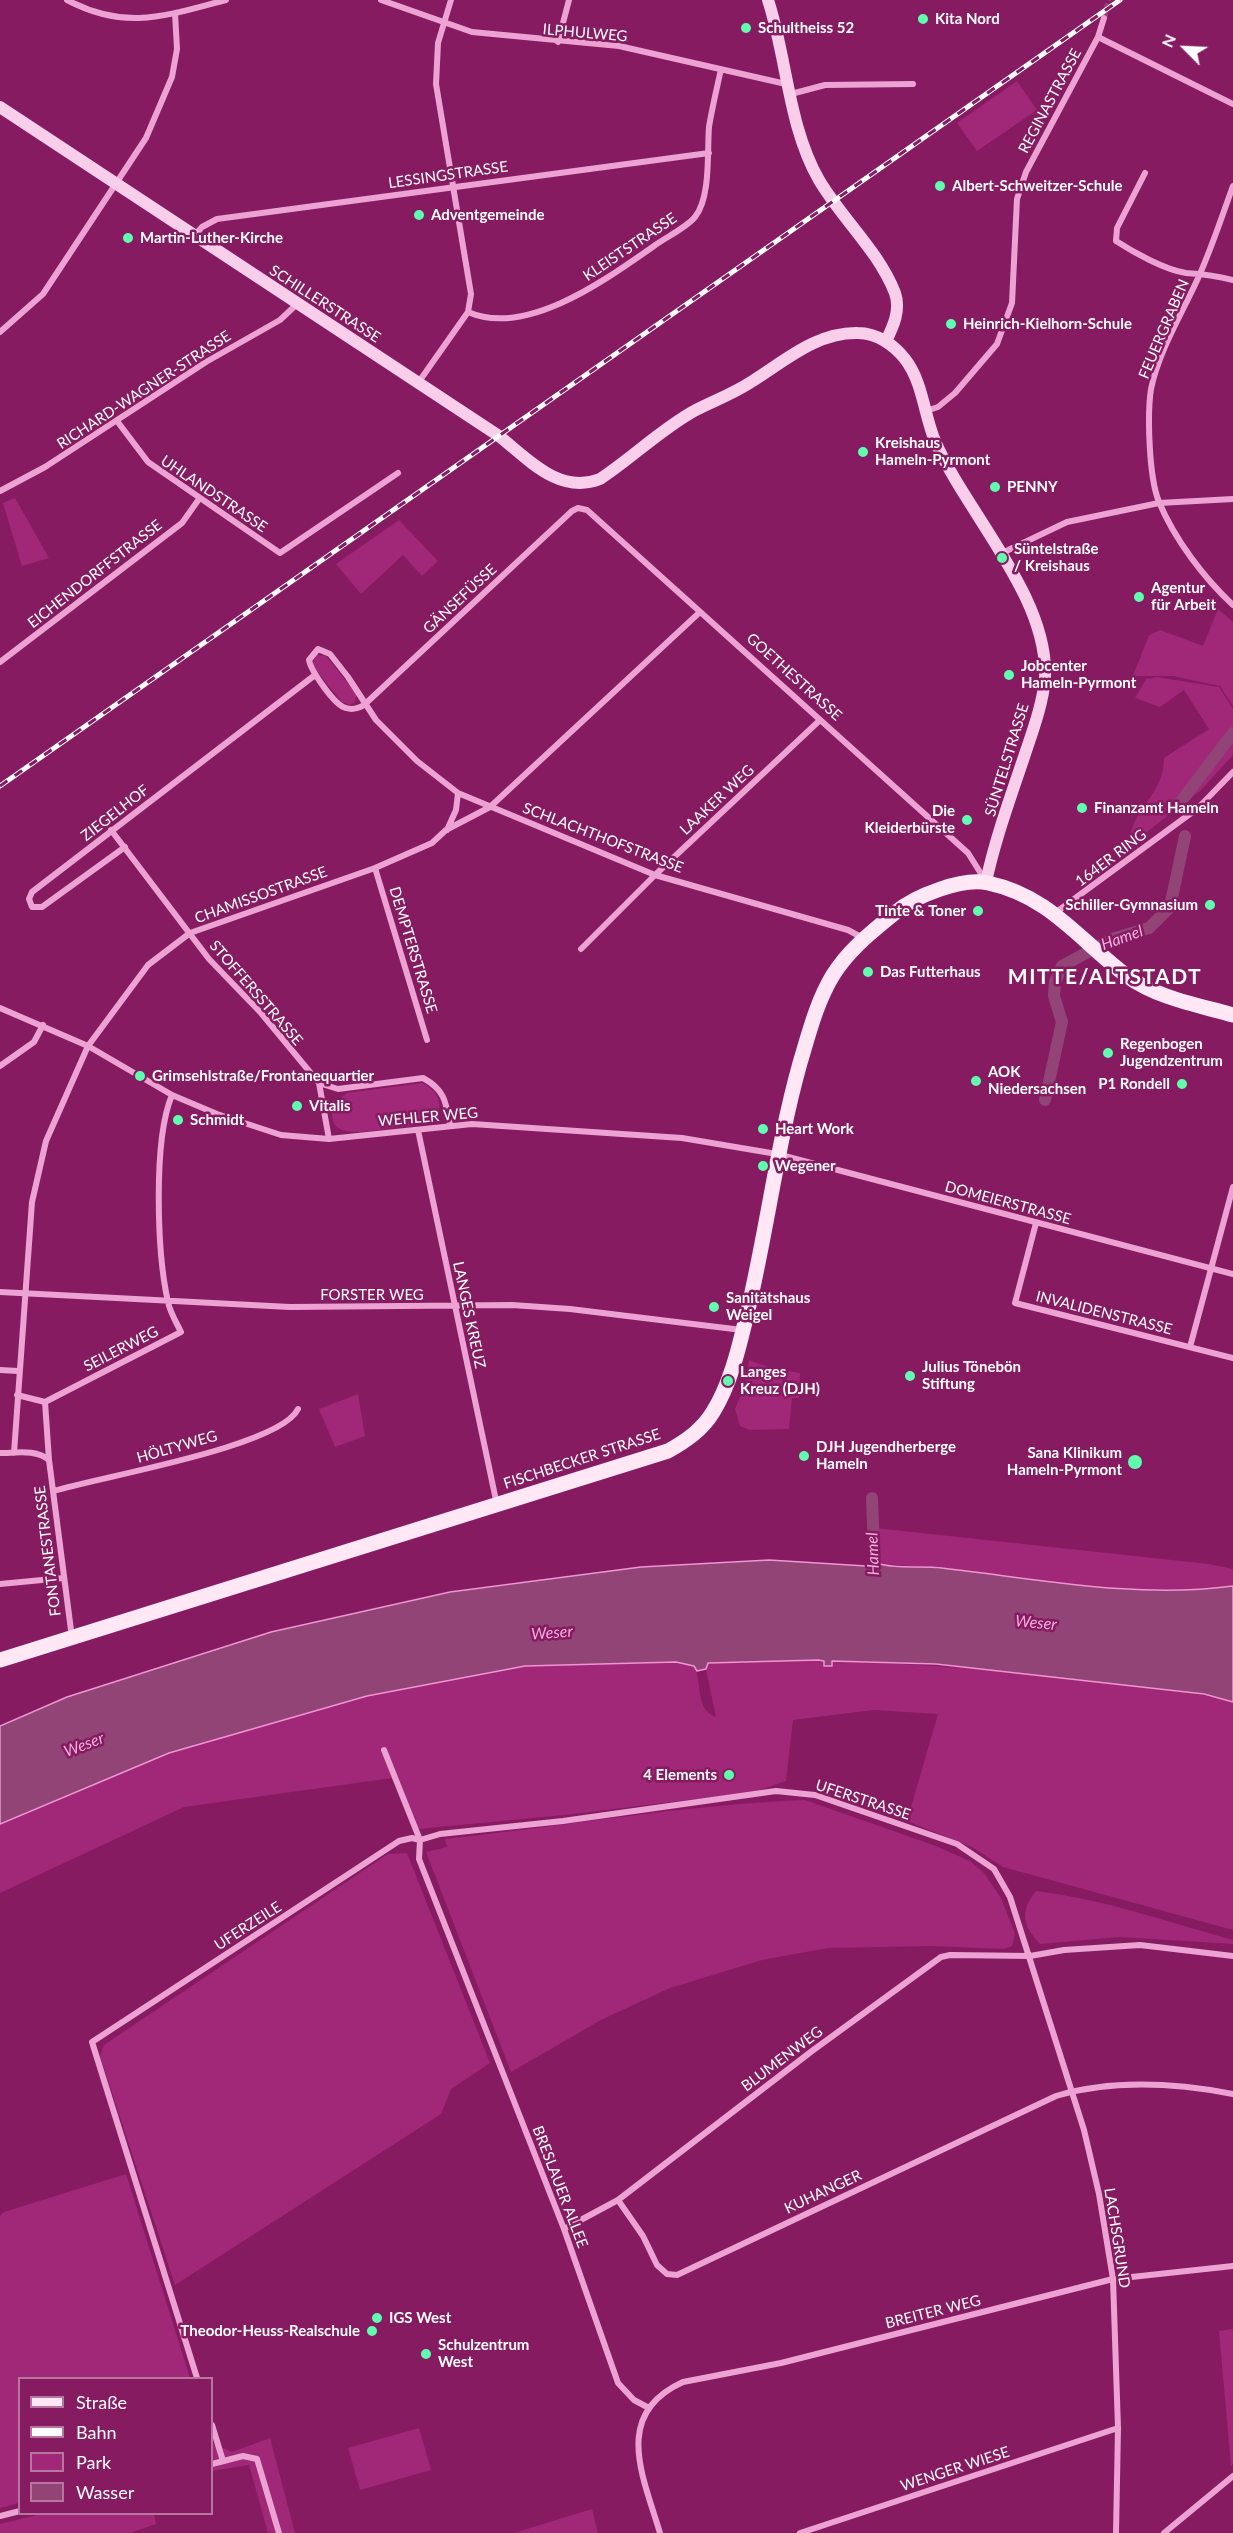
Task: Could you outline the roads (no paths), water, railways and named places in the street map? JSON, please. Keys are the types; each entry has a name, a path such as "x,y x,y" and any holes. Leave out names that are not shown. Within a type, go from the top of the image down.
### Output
{"main road":[{"path":"768,0 806,151 819,179 870,248 895,295 896,318 886,341"},
{"name":"SCHILLERSTRASSE","path":"0,107 484,427 554,478 567,484 586,484 607,474 694,411 735,392 782,361 820,340 836,334 861,333 886,341"},
{"name":"SÜNTELSTRASSE","path":"886,341 905,358 913,370 935,440 1026,599 1038,628 1045,679 1040,708 986,882"},
{"path":"986,882 1029,899 1054,913 1128,976 1144,986 1233,1015"},
{"name":"FISCHBECKER STRASSE","path":"0,1660 668,1451 694,1434 712,1413 720,1398 743,1330 777,1154 810,1029 833,975 864,938 903,907 924,895 947,887 986,882"}],"street":[{"path":"68,0 94,13 111,18 130,19 175,13 208,2 226,0"},
{"name":"ILPHULWEG","path":"381,0 442,24 472,32 558,42 619,46 721,69 790,89"},
{"path":"418,383 468,312 471,294 436,84 435,64 442,24 451,0"},
{"path":"558,42 569,0"},
{"path":"0,332 44,294 146,138 172,77 177,49 175,13"},
{"name":"REGINASTRASSE","path":"925,411 938,407 956,393 997,344 1012,303 1017,199 1026,172 1098,37 1104,18"},
{"path":"1098,37 1233,105"},
{"name":"KLEISTSTRASSE","path":"468,312 481,318 514,316 558,305 594,288 695,217 704,194 709,153 709,128 721,69"},
{"path":"790,89 825,85 913,84"},
{"name":"LESSINGSTRASSE","path":"195,236 202,227 217,219 709,153"},
{"path":"1145,173 1117,228 1116,241 1134,253 1184,273 1201,272 1233,280"},
{"name":"FEUERGRABEN","path":"1233,186 1201,272 1161,360 1152,388 1149,422 1155,488 1159,503 1201,572 1233,605"},
{"name":"RICHARD-WAGNER-STRASSE","path":"0,491 45,468 206,362 280,320 297,304"},
{"name":"UHLANDSTRASSE","path":"117,422 148,462 280,554 398,472"},
{"name":"EICHENDORFFSTRASSE","path":"0,663 182,523 199,499"},
{"path":"1000,554 1067,522 1159,503 1233,499"},
{"name":"GOETHESTRASSE","path":"572,511 578,508 587,510 968,853 986,882"},
{"name":"GÄNSEFÜSSE","path":"364,705 572,511"},
{"name":"CHAMISSOSTRASSE","path":"88,1046 148,965 190,933 375,868 432,843 446,830 490,807 700,612"},
{"path":"318,649 325,650 360,693 364,705 353,709 342,707 315,675 309,660 318,649"},
{"name":"ZIEGELHOF","path":"125,847 42,907 32,907 29,899 32,892 315,675"},
{"name":"SCHLACHTHOFSTRASSE","path":"364,705 417,761 458,793 655,875 848,930 864,938"},
{"name":"LAAKER WEG","path":"581,949 655,875 819,721"},
{"name":"164ER RING","path":"1054,913 1198,808 1233,772"},
{"path":"446,830 456,810 458,793"},
{"name":"STOFFERSSTRASSE","path":"111,830 226,979 261,1013 319,1083"},
{"name":"DEMPTERSTRASSE","path":"375,868 427,1040"},
{"name":"WEHLER WEG","path":"0,1008 88,1046 172,1095 217,1114 281,1136 329,1139 450,1125 493,1125 682,1138 777,1154"},
{"path":"0,1066 34,1042 43,1025"},
{"path":"14,1453 18,1371 32,1202 46,1141 88,1046"},
{"path":"329,1139 319,1083 339,1089 423,1078 435,1084 445,1095 450,1125"},
{"path":"168,1303 160,1225 160,1142 165,1110 172,1095"},
{"name":"LANGES KREUZ","path":"418,1130 497,1505"},
{"name":"DOMEIERSTRASSE","path":"777,1154 1233,1274"},
{"path":"1190,1347 1233,1187"},
{"name":"INVALIDENSTRASSE","path":"1036,1223 1015,1303 1233,1358"},
{"name":"FORSTER WEG","path":"0,1293 168,1303 290,1307 512,1305 570,1309 743,1330"},
{"name":"SEILERWEG","path":"45,1402 181,1332 168,1303"},
{"path":"0,1370 18,1371"},
{"path":"17,1395 45,1402"},
{"name":"FONTANESTRASSE","path":"45,1402 49,1460 72,1639"},
{"name":"HÖLTYWEG","path":"54,1491 172,1463 263,1434 288,1423 298,1409"},
{"path":"0,1453 43,1455 49,1460"},
{"path":"0,1584 63,1578"},
{"name":"BRESLAUER ALLEE","path":"384,1749 420,1840 419,1859 564,2229 618,2383 634,2400 649,2408"},
{"name":"UFERSTRASSE","path":"420,1840 440,1834 563,1821 776,1791 815,1795 957,1844 977,1856 994,1869 1007,1890 1030,1956"},
{"name":"UFERZEILE","path":"196,2377 92,2042 399,1841 412,1838 420,1840"},
{"path":"1030,1956 1064,1950 1140,1946 1233,1956"},
{"name":"BLUMENWEG","path":"564,2229 618,2200 935,1960 950,1954 1030,1956"},
{"name":"LACHSGRUND","path":"1030,1956 1084,2130 1099,2194 1113,2279 1118,2428 1116,2533"},
{"path":"1071,2092 1117,2084 1180,2087 1233,2094"},
{"name":"KUHANGER","path":"618,2200 643,2236 657,2265 667,2274 677,2275 1045,2101 1071,2092"},
{"name":"BREITER WEG","path":"649,2408 660,2395 683,2382 781,2363 1113,2279 1233,2266"},
{"path":"649,2408 639,2428 637,2448 660,2533"},
{"path":"213,2427 223,2461"},
{"name":"WENGER WIESE","path":"800,2533 1118,2428"},
{"path":"213,2464 243,2456 257,2459 279,2533"},
{"path":"1164,2533 1233,2476"},
{"path":"0,2516 18,2512"}],"water":[{"name":"Weser","path":"769,1560 866,1566 874,1562 899,1567 934,1567 1124,1589 1197,1589 1233,1586 1233,1702 1204,1694 936,1664 832,1661 832,1666 824,1666 824,1661 818,1660 708,1663 706,1669 697,1671 694,1666 676,1662 525,1666 367,1696 169,1753 0,1824 0,1726 67,1697 271,1632 450,1592 641,1567"}],"waterway":[{"name":"Hamel","path":"1176,808 1233,733"},
{"name":"Hamel","path":"1045,1100 1062,1022 1054,996 1055,982 1062,966 1112,939 1149,928 1170,907 1185,836"},
{"name":"Hamel","path":"872,1498 875,1578"}],"tunnel":[{"path":"1104,18 1109,0"}],"railway":[{"path":"0,786 1120,0"}],"place":[{"name":"Kita Nord","path":"923,19"},
{"name":"Schultheiss 52","path":"746,28"},
{"name":"Albert-Schweitzer-Schule","path":"940,186"},
{"name":"Adventgemeinde","path":"419,215"},
{"name":"Martin-Luther-Kirche","path":"128,238"},
{"name":"Heinrich-Kielhorn-Schule","path":"951,324"},
{"name":"Kreishaus Hameln-Pyrmont","path":"863,452"},
{"name":"PENNY","path":"995,487"},
{"name":"Süntelstraße / Kreishaus","path":"1002,558"},
{"name":"Agentur für Arbeit","path":"1139,597"},
{"name":"Jobcenter Hameln-Pyrmont","path":"1009,675"},
{"name":"Finanzamt Hameln","path":"1082,808"},
{"name":"Die Kleiderbürste","path":"967,820"},
{"name":"Schiller-Gymnasium","path":"1210,905"},
{"name":"Tinte & Toner","path":"978,911"},
{"name":"Das Futterhaus","path":"868,972"},
{"name":"Regenbogen Jugendzentrum","path":"1108,1053"},
{"name":"Grimsehlstraße/Frontanequartier","path":"140,1076"},
{"name":"AOK Niedersachsen","path":"976,1081"},
{"name":"P1 Rondell","path":"1182,1084"},
{"name":"Vitalis","path":"297,1106"},
{"name":"Schmidt","path":"178,1120"},
{"name":"Heart Work","path":"763,1129"},
{"name":"Wegener","path":"763,1166"},
{"name":"Sanitätshaus Weigel","path":"714,1307"},
{"name":"Julius Tönebön Stiftung","path":"910,1376"},
{"name":"Langes Kreuz (DJH)","path":"728,1381"},
{"name":"DJH Jugendherberge Hameln","path":"804,1456"},
{"name":"Sana Klinikum Hameln-Pyrmont","path":"1135,1462"},
{"name":"4 Elements","path":"729,1775"},
{"name":"IGS West","path":"377,2318"},
{"name":"Theodor-Heuss-Realschule","path":"372,2331"},
{"name":"Schulzentrum West","path":"426,2354"}],"district":[{"name":"MITTE/ALTSTADT","path":"1105,977"}]}
